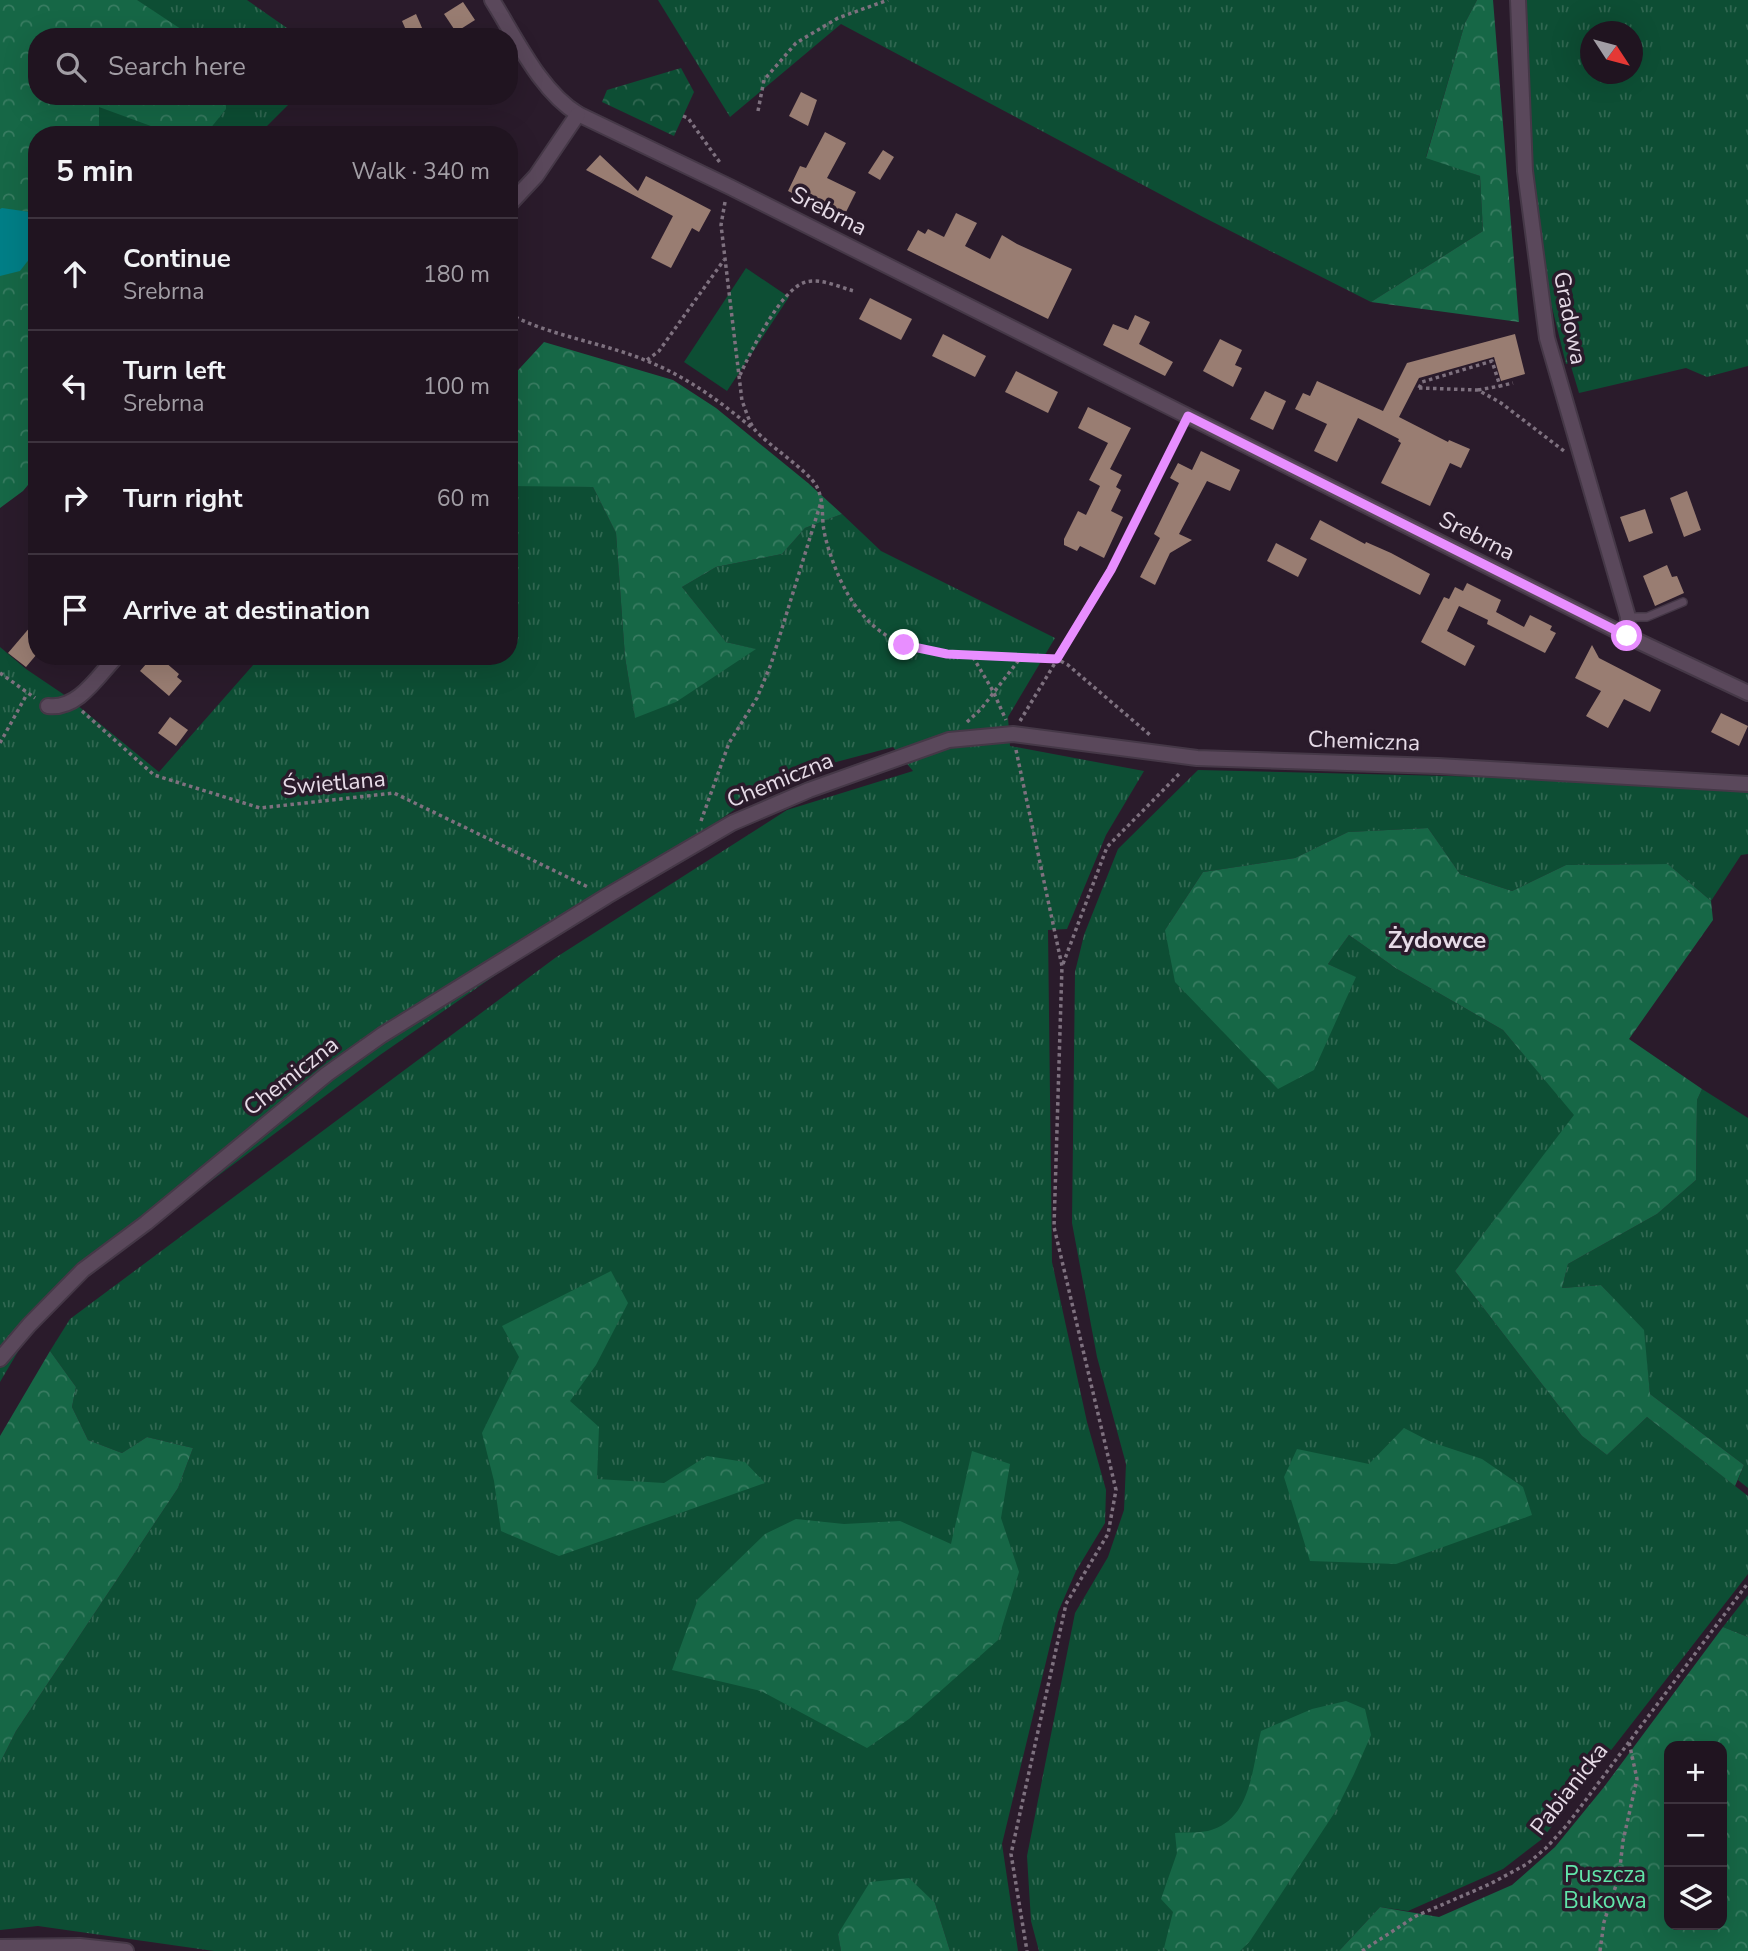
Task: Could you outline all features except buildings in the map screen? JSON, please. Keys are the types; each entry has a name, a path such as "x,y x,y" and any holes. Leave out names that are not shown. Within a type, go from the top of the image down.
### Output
{"street":[{"name":"Srebrna","path":"492,0 510,28"},
{"name":"Gradowa","path":"1518,0 1525,171 1542,314 1552,359 1628,617 1627,636"},
{"name":"Srebrna","path":"518,40 548,87 564,105 579,114 1627,636 1748,693"},
{"path":"518,195 536,176 579,114"},
{"path":"48,706 61,708 73,703 109,665"},
{"name":"Chemiczna","path":"0,1359 83,1270 146,1223 327,1074 382,1035 691,846 763,809 949,740 1013,734 1197,758 1438,766 1748,784"},
{"path":"0,1947 80,1946 126,1951"}],"lane":[{"path":"1628,617 1647,617 1683,602"}],"path":[{"path":"758,111 764,80 796,43 838,19 888,0"},
{"path":"683,116 688,118 724,168"},
{"path":"730,187 721,225 742,401 753,428"},
{"path":"647,360 659,351 726,259"},
{"path":"739,377 769,320 783,300 801,284 808,281 820,282 854,291"},
{"path":"518,319 571,339 647,360 683,377 710,393 814,480 822,497 823,525 831,559 850,601 870,625 888,638 904,645 947,654 1057,659 1068,665 1151,736"},
{"path":"1500,386 1492,361 1422,382 1419,388 1478,390 1500,386 1513,383"},
{"path":"1478,390 1501,403 1573,459 1580,457"},
{"path":"1013,734 1111,570 1188,416"},
{"path":"700,825 729,743 757,698 771,664 822,497"},
{"path":"949,740 981,709 1022,656"},
{"path":"973,657 1013,734 1062,966 1054,1227 1116,1490 1108,1534 1066,1604 1011,1854 1027,1951"},
{"path":"0,673 27,694 0,743"},
{"name":"Świetlana","path":"73,703 154,775 261,808 394,793 607,896"},
{"path":"1062,966 1107,847 1167,784 1197,758"},
{"name":"Pabianicka","path":"1362,1951 1416,1916 1490,1884 1527,1864 1546,1848 1567,1825 1748,1583"},
{"path":"1600,1951 1604,1922 1619,1876 1623,1841 1637,1779 1629,1742"}],"green space":[{"path":"0,0 247,0 287,28 28,28 28,102"},
{"path":"0,0 137,0 179,28 28,28 28,105 226,105 226,109 212,126 151,126 99,107 99,126 28,126 28,485 0,508"},
{"path":"658,0 1477,0 1465,23 1426,157 1480,176 1483,231 1371,302 1203,217 841,24 730,117"},
{"path":"1477,0 1493,0 1519,322 1371,302 1483,231 1480,176 1426,158 1465,23"},
{"path":"1524,0 1748,0 1748,366 1707,377 1686,368 1579,393 1570,363 1566,364 1544,275 1528,137"},
{"path":"681,68 694,92 674,136 602,102 607,90"},
{"path":"29,105 288,105 267,126 35,126"},
{"path":"746,268 789,297 727,391 684,362"},
{"path":"544,342 673,380 716,408 842,514 805,528 782,554 716,567 682,587 726,642 756,649 676,702 635,718 625,657 616,533 593,487 518,486 518,370"},
{"path":"518,485 593,487 616,533 625,657 635,717 755,649 726,642 682,587 716,567 782,554 805,528 842,514 881,551 1055,638 1008,717 1010,746 1144,771 1106,835 1067,929 1048,930 1052,1262 1087,1422 1106,1490 1105,1523 1076,1571 1058,1612 1002,1844 1018,1951 950,1951 935,1903 838,1933 841,1951 214,1951 38,1926 0,1930 0,1763 16,1731 178,1488 193,1448 147,1437 122,1453 88,1440 72,1407 76,1387 50,1351 70,1319 555,958 787,810 913,771 893,747 783,776 380,1055 46,1304 0,1382 0,647 26,669 66,696 159,772 253,665 518,665"},
{"path":"1198,770 1489,777 1748,791 1748,854 1741,855 1711,901 1668,864 1566,865 1512,891 1460,874 1428,828 1348,832 1295,858 1203,872 1165,930 1355,977 1328,964 1349,935 1397,969 1503,1030 1575,1115 1455,1271 1582,1436 1607,1455 1647,1417 1748,1496 1748,1574 1542,1839 1503,1869 1408,1911 1380,1907 1339,1951 1039,1951 1031,1921 1027,1856 1075,1613 1108,1557 1124,1510 1126,1464 1097,1357 1072,1223 1075,972 1084,935 1118,849"},
{"path":"1428,828 1460,874 1512,891 1566,865 1668,864 1711,901 1713,920 1629,1039 1702,1089 1697,1100 1696,1180 1657,1214 1568,1264 1562,1288 1601,1285 1644,1330 1650,1394 1744,1465 1735,1486 1647,1417 1607,1455 1582,1436 1455,1271 1574,1115 1503,1030 1397,969 1349,935 1328,964 1356,977 1314,1070 1278,1089 1175,982 1165,930 1203,872 1295,858 1348,832"},
{"path":"1702,1089 1748,1118 1748,1488 1738,1480 1744,1465 1650,1394 1643,1330 1601,1285 1562,1288 1568,1264 1657,1214 1696,1180 1697,1100"},
{"path":"611,1271 628,1303 596,1365 570,1401 599,1427 597,1479 664,1483 707,1456 745,1462 765,1483 559,1556 501,1531 494,1481 482,1433 519,1357 502,1326"},
{"path":"50,1351 76,1387 72,1407 88,1440 122,1453 147,1437 193,1448 178,1488 16,1731 0,1763 0,1436"},
{"path":"1404,1428 1431,1442 1482,1459 1523,1487 1532,1515 1396,1564 1310,1561 1284,1477 1297,1449 1369,1464"},
{"path":"972,1451 1010,1464 1001,1518 1019,1572 998,1640 909,1719 867,1748 761,1691 672,1670 698,1599 765,1534 796,1519 844,1524 900,1521 951,1544"},
{"path":"1748,1595 1748,1637 1723,1627"},
{"name":"Puszcza Bukowa","path":"1723,1627 1748,1637 1748,1951 1339,1951 1380,1907 1439,1917 1512,1885 1555,1847 1604,1787"},
{"path":"1346,1701 1365,1709 1371,1735 1335,1812 1250,1941 1240,1951 1168,1951 1164,1948 1173,1912 1161,1899 1177,1853 1175,1833 1208,1831 1223,1825 1234,1816 1248,1790 1261,1731 1312,1709"},
{"path":"909,1878 935,1903 950,1951 841,1951 838,1934 870,1882"}],"water":[{"path":"0,209 28,212 28,261 20,271 0,276"}],"district":[{"name":"Żydowce","path":"1437,940"}],"route":[{"path":"904,645 973,657 1022,656 1057,659 1111,570 1188,416 1627,636"}]}
